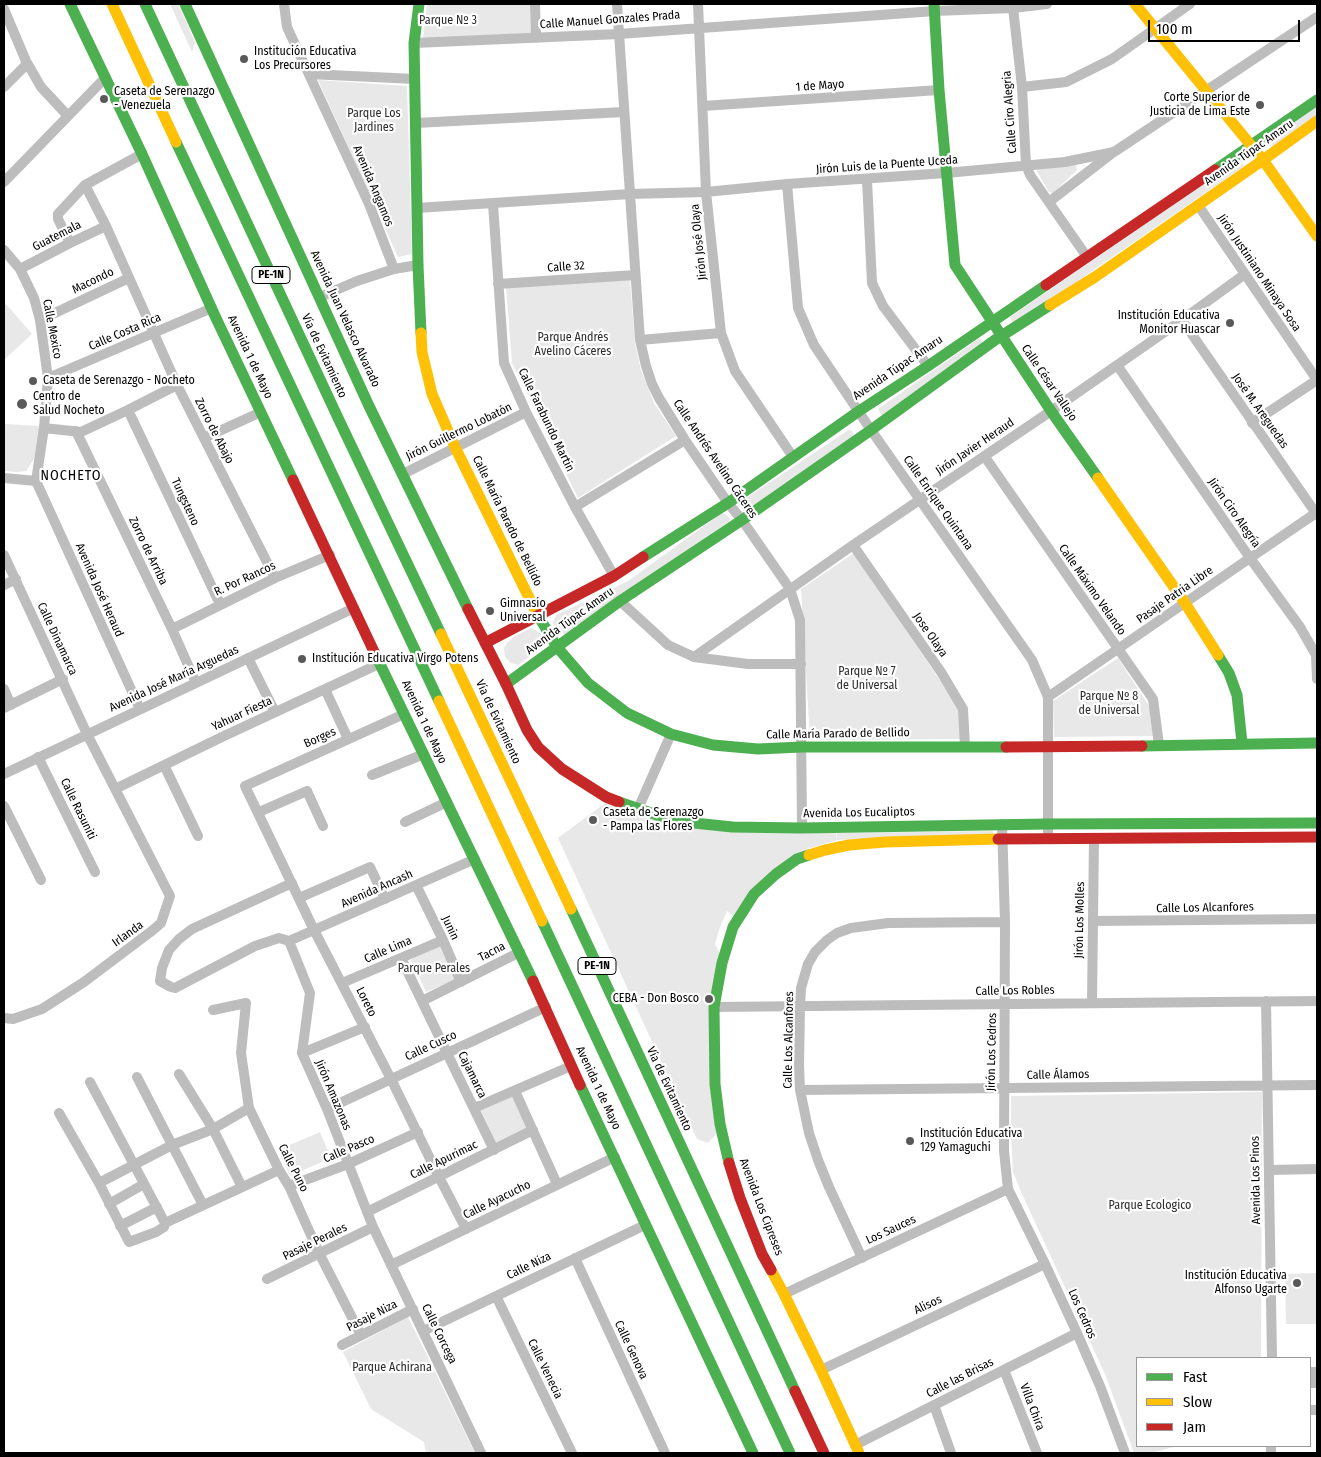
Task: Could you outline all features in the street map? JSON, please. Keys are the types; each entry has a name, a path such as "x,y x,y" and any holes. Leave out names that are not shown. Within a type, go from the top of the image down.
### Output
{"main road":[{"name":"Avenida 1 de Mayo","path":"70,4 404,714 546,1007 571,1066 753,1453"},
{"name":"PE-1N","path":"112,4 790,1453"},
{"name":"Vía de Evitamiento","path":"144,4 540,844 824,1453"},
{"name":"Avenida Juan Velasco Alvarado","path":"185,4 369,406 485,644"},
{"name":"Calle María Parado de Bellido","path":"419,4 414,43 418,265 422,352 432,394 455,447 538,616 556,647 588,683 627,713 670,734 714,745 758,749 802,747 1047,747 1317,742"},
{"path":"1135,4 1263,160 1316,231"},
{"name":"Calle César Vallejo","path":"935,8 939,90 955,266 1051,411 1185,603 1229,673 1237,695 1242,743"},
{"name":"Avenida Túpac Amaru","path":"485,644 614,576 728,503 1317,100"},
{"name":"Avenida Túpac Amaru","path":"506,684 620,601 742,520 1001,336 1095,277 1317,121"},
{"name":"Avenida Los Eucaliptos","path":"485,644 527,730 538,747 562,769 582,783 606,796 660,816 732,827 802,828 1002,824 1317,823"},
{"path":"1002,839 1317,837"},
{"name":"Avenida Los Cipreses","path":"857,1449 784,1294 762,1254 727,1158 715,1084 714,1007 722,963 733,927 754,894 776,874 798,859 824,850 849,845 885,842 1002,839"}],"street":[{"name":"Avenida Angamos","path":"284,4 287,27 369,204 394,269"},
{"path":"412,4 419,4"},
{"path":"535,4 536,38"},
{"name":"Calle Andrés Avelino Cáceres","path":"616,4 640,340 652,384 685,440 790,589 800,620 802,828"},
{"name":"Jirón José Olaya","path":"698,4 706,192 721,333 735,371 793,457"},
{"name":"Calle Manuel Gonzales Prada","path":"414,43 619,34 935,8 1013,8 1047,4"},
{"path":"1022,87 1066,82 1112,59 1190,4"},
{"name":"Calle Ciro Alegria","path":"1013,8 1022,87 1026,165 1030,175 1087,257"},
{"path":"4,9 7,26 41,87 68,116"},
{"name":"Jirón Luis de la Puente Uceda","path":"417,208 630,194 706,192 787,184 946,174 1065,162 1114,152 1317,17"},
{"path":"4,87 25,66 26,61"},
{"path":"309,74 415,79"},
{"path":"4,182 105,78"},
{"name":"1 de Mayo","path":"703,106 939,90"},
{"path":"416,123 624,112"},
{"path":"1049,202 1114,152"},
{"path":"70,243 58,219 58,214 85,184 142,154"},
{"path":"866,180 872,283 883,306 928,366"},
{"name":"Zorro de Abajo","path":"85,184 106,226 177,385 274,578"},
{"name":"Calle Enrique Quintana","path":"787,184 798,308 814,345 871,430 1032,660 1048,697 1048,838"},
{"name":"Calle Farabundo Martín","path":"493,204 504,363 526,412 575,507 614,576"},
{"name":"Jirón Justiniano Minaya Sosa","path":"1198,205 1317,380"},
{"name":"Guatemala","path":"20,269 106,226"},
{"name":"Calle Mexico","path":"4,250 20,269 34,298 40,320 48,378 44,428 36,481"},
{"path":"320,298 357,281 394,269 418,265"},
{"name":"Jirón Javier Heraud","path":"694,657 853,545 1182,320 1245,274"},
{"name":"Calle 32","path":"498,284 635,275"},
{"name":"Macondo","path":"40,320 129,278"},
{"name":"Calle Costa Rica","path":"48,378 212,308"},
{"name":"José M. Areguedas","path":"1182,320 1317,514"},
{"path":"640,340 721,333"},
{"name":"Jirón Ciro Alegría","path":"1117,365 1300,627 1316,655 1317,678"},
{"path":"1252,423 1317,380"},
{"path":"44,428 81,432 177,385"},
{"name":"Tungsteno","path":"128,410 220,604"},
{"path":"204,438 261,412"},
{"name":"Jirón Guillermo Lobatón","path":"403,474 526,412"},
{"name":"Zorro de Arriba","path":"76,431 172,629 196,683"},
{"path":"575,507 685,440"},
{"name":"Calle Máximo Velando","path":"985,456 1153,699 1159,745"},
{"path":"4,478 36,481"},
{"name":"Avenida José Heraud","path":"36,481 140,709"},
{"name":"Pasaje Patria Libre","path":"1048,697 1317,514"},
{"name":"Jose Olaya","path":"853,545 941,672 963,709 965,747"},
{"name":"Calle Dinamarca","path":"4,555 87,734"},
{"name":"R. Por Rancos","path":"172,629 274,578 330,555"},
{"path":"4,585 16,579"},
{"path":"620,601 668,645 694,657 748,664 801,664"},
{"name":"Avenida José María Arguedas","path":"4,774 354,608"},
{"path":"248,658 275,712"},
{"name":"Yahuar Fiesta","path":"115,789 381,663"},
{"path":"4,689 7,706 62,680"},
{"path":"325,689 348,739"},
{"name":"Borges","path":"245,786 404,714"},
{"name":"Irlanda","path":"4,1018 13,1019 42,1009 84,982 154,930 161,922 170,896 87,734"},
{"path":"638,809 670,734"},
{"path":"372,775 424,754"},
{"name":"Calle Rasuniti","path":"38,757 95,872"},
{"path":"164,765 198,836"},
{"name":"Loreto","path":"245,786 314,930 466,1229"},
{"path":"259,812 306,791 323,826"},
{"path":"405,822 447,802"},
{"path":"4,806 41,880"},
{"name":"Jirón Los Cedros","path":"1002,824 1006,922 1004,1151 1008,1189"},
{"name":"Jirón Los Molles","path":"1092,1003 1094,838"},
{"name":"Avenida Ancash","path":"290,941 475,859"},
{"path":"299,898 370,867 385,899"},
{"path":"290,941 279,938 267,941 228,959 175,988 171,988 160,981 162,968 169,950 192,929 292,883"},
{"name":"Junin","path":"416,885 461,982"},
{"name":"Calle Los Alcanfores","path":"1093,921 1317,919"},
{"name":"Calle Los Alcanfores","path":"862,1258 818,1160 809,1133 800,1090 801,988 808,964 815,952 827,940 837,933 851,928 888,924 1006,922"},
{"name":"Calle Lima","path":"342,982 443,940"},
{"name":"Jirón Amazonas","path":"290,941 310,993 302,1053 327,1109 374,1227"},
{"name":"Tacna","path":"422,1001 520,952"},
{"name":"Cajamarca","path":"401,958 494,1150"},
{"name":"Avenida Los Pinos","path":"1266,1001 1272,1357"},
{"name":"Calle Los Robles","path":"714,1007 1317,1001"},
{"name":"Calle Puno","path":"213,1010 246,1003 241,1053 249,1108 279,1170 290,1186 319,1253 361,1335"},
{"name":"Calle Cusco","path":"327,1109 546,1007"},
{"path":"302,1053 364,1027"},
{"path":"474,1108 571,1066"},
{"path":"179,1074 213,1129 242,1187"},
{"path":"137,1077 203,1205"},
{"path":"59,1113 99,1183 129,1242 164,1227 165,1222 90,1082"},
{"name":"Calle Álamos","path":"800,1090 1317,1085"},
{"path":"515,1091 557,1184"},
{"path":"99,1183 172,1145 213,1129 249,1108"},
{"name":"Calle Apurimac","path":"367,1212 533,1130"},
{"name":"Calle Pasco","path":"290,1186 348,1164 418,1132"},
{"name":"Calle Ayacucho","path":"391,1265 615,1157"},
{"path":"1269,1170 1317,1169"},
{"path":"165,1222 279,1170"},
{"path":"109,1204 144,1184"},
{"name":"Los Sauces","path":"784,1294 1008,1189"},
{"name":"Los Cedros","path":"1008,1189 1046,1264 1077,1333 1100,1386 1125,1453"},
{"path":"120,1226 157,1207"},
{"name":"Calle Niza","path":"423,1330 645,1224"},
{"name":"Pasaje Perales","path":"267,1279 374,1227"},
{"name":"Calle Corcega","path":"374,1227 481,1453"},
{"name":"Calle Genova","path":"575,1258 665,1453"},
{"name":"Alisos","path":"821,1370 1046,1264"},
{"name":"Calle Venecia","path":"496,1296 572,1453"},
{"name":"Pasaje Niza","path":"342,1345 413,1309"},
{"name":"Calle las Brisas","path":"857,1449 934,1405 1077,1333"},
{"name":"Villa Chira","path":"1004,1370 1037,1453"},
{"path":"934,1405 951,1453"}],"green space":[{"path":"170,4 178,4 195,42 192,52"},
{"name":"Parque Nº 3","path":"427,4 530,4 531,33 423,39"},
{"name":"Parque Los Jardines","path":"318,80 407,86 412,254 398,257"},
{"path":"1317,106 1317,117 1273,147 1269,138"},
{"path":"1240,159 1244,166 1014,325 1010,317"},
{"path":"1074,164 1077,170 1053,193 1049,192 1037,171 1038,169"},
{"name":"Parque Andrés Avelino Cáceres","path":"630,280 635,344 641,370 654,403 676,436 578,498 512,363 506,287"},
{"path":"6,304 32,334 4,360 4,306"},
{"path":"980,338 984,346 883,417 878,409"},
{"path":"4,424 40,426 37,450 34,459 26,471 4,471"},
{"path":"850,429 855,436 749,509 745,509 742,504 745,499"},
{"path":"722,513 726,514 731,520 565,634 560,633 554,627 553,622 556,615 628,581"},
{"name":"Parque Nº 7 de Universal","path":"854,553 963,715 963,739 810,740 801,589"},
{"path":"531,628 539,632 543,637 544,643 542,648 518,665 511,663 505,657 504,648 515,636"},
{"name":"Parque Nº 8 de Universal","path":"1118,658 1149,706 1153,736 1054,737 1053,701"},
{"path":"608,801 632,812 836,831 837,840 807,849 733,916 727,911 719,930 715,944 719,952 719,1131 708,1143 697,1139 558,838"},
{"path":"993,831 993,834 837,840 837,833"},
{"name":"Parque Perales","path":"441,944 457,979 426,992 411,959"},
{"name":"Parque Ecologico","path":"1262,1092 1261,1357 1136,1357 1136,1447 1173,1447 1151,1453 1134,1453 1105,1374 1013,1172 1011,1096"},
{"path":"511,1094 528,1130 497,1146 480,1108"},
{"path":"320,1132 331,1158 290,1176 278,1150"},
{"path":"1317,1273 1317,1324 1286,1324 1285,1274"},
{"name":"Parque Achirana","path":"408,1317 475,1453 426,1453 424,1442 371,1409 343,1352"}],"shaded area":[{"path":"1311,1367 1317,1367 1317,1388 1311,1388"}],"traffic: fast":[{"path":"70,4 142,154 215,316 293,480"},
{"path":"145,4 441,634"},
{"path":"185,4 369,406 468,609"},
{"path":"419,4 414,43 421,333"},
{"path":"934,4 939,90 955,265 1051,411 1098,478"},
{"path":"1215,170 1317,100"},
{"path":"176,142 439,701"},
{"path":"643,557 728,503 859,411 1046,285"},
{"path":"506,684 620,601 742,520 995,340 1050,305"},
{"path":"536,612 557,647 588,683 627,713 671,734 713,745 758,749 802,747 1006,747"},
{"path":"1218,655 1229,673 1237,695 1242,743"},
{"path":"377,658 533,981"},
{"path":"1142,746 1317,743"},
{"path":"619,802 660,816 694,823 732,827 1317,823"},
{"path":"729,1163 720,1124 715,1084 714,1007 722,963 733,927 754,894 776,874 797,859 809,855"},
{"path":"571,909 795,1391"},
{"path":"542,921 790,1453"},
{"path":"580,1085 753,1453"}],"traffic: slow":[{"path":"112,4 176,142"},
{"path":"1135,4 1263,160 1317,121"},
{"path":"1050,305 1095,277 1263,160 1317,236"},
{"path":"421,333 422,352 432,394 455,447 536,612"},
{"path":"1098,478 1185,603 1218,655"},
{"path":"441,634 571,909"},
{"path":"439,701 542,921"},
{"path":"809,855 849,845 885,842 998,839"},
{"path":"771,1270 821,1370 859,1453"}],"traffic: jam":[{"path":"1046,285 1215,170"},
{"path":"293,480 377,658"},
{"path":"485,643 614,576 643,557"},
{"path":"468,609 527,730 538,747 562,769 606,797 619,802"},
{"path":"1006,747 1142,746"},
{"path":"998,839 1317,837"},
{"path":"533,981 580,1085"},
{"path":"729,1163 740,1198 762,1254 771,1270"},
{"path":"795,1391 824,1453"}],"place":[{"name":"Institución Educativa Los Precursores","path":"244,59"},
{"name":"Caseta de Serenazgo - Venezuela","path":"104,99"},
{"name":"Corte Superior de Justicia de Lima Este","path":"1260,105"},
{"name":"Institución Educativa Monitor Huascar","path":"1230,323"},
{"name":"Caseta de Serenazgo - Nocheto","path":"33,381"},
{"name":"Centro de Salud Nocheto","path":"22,404"},
{"name":"Gimnasio Universal","path":"490,611"},
{"name":"Institución Educativa Virgo Potens","path":"302,659"},
{"name":"Caseta de Serenazgo - Pampa las Flores","path":"593,820"},
{"name":"CEBA - Don Bosco","path":"709,999"},
{"name":"Institución Educativa 129 Yamaguchi","path":"910,1141"},
{"name":"Institución Educativa Alfonso Ugarte","path":"1297,1283"}],"district":[{"name":"NOCHETO","path":"71,476"}]}
